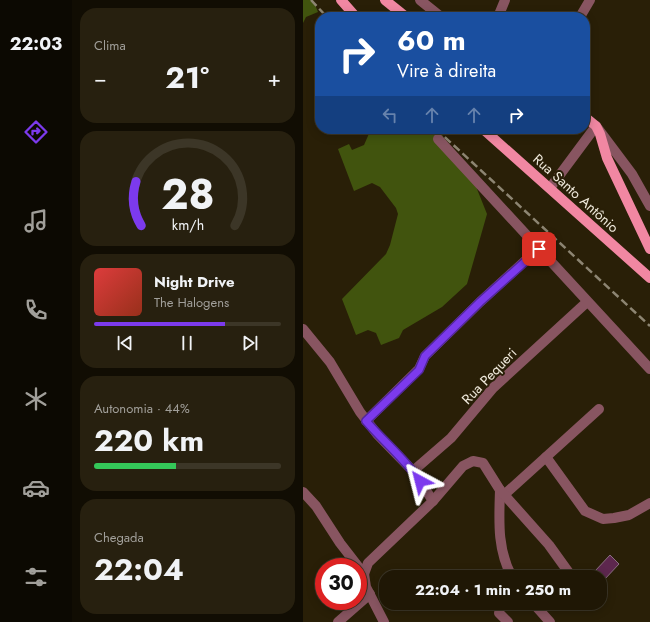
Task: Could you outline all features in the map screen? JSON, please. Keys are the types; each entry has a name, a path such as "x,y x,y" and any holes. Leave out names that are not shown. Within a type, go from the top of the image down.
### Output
{"main road":[{"path":"341,0 352,12"},
{"path":"385,0 400,12"},
{"path":"590,121 596,126 600,134 607,158 650,248"},
{"name":"Rua Santo Antônio","path":"489,134 650,278"}],"street":[{"path":"420,0 435,12"},
{"path":"500,12 505,0"},
{"path":"583,12 591,0"},
{"path":"550,188 596,126 632,174 650,206"},
{"path":"438,139 650,369"},
{"path":"366,421 419,370 425,356 431,350 480,302 539,249"},
{"name":"Rua Pequeri","path":"413,471 451,438 493,388 587,302"},
{"path":"303,329 330,362 366,421 413,471 433,501"},
{"path":"508,570 500,545 499,514 502,492 546,457 599,409"},
{"path":"546,457 585,511 603,519 629,515 650,503"},
{"path":"367,567 368,563 433,501 463,466 473,461 483,463 502,492 549,545 567,570"},
{"path":"303,492 315,506 352,558"},
{"path":"367,589 384,622"},
{"path":"338,622 370,594"},
{"path":"539,610 550,622"},
{"path":"499,613 508,622"}],"green space":[{"path":"303,0 313,0 318,12 306,17 303,23"},
{"path":"369,134 442,134 452,159 475,184 487,214 467,284 442,307 403,330 399,338 381,345 376,333 368,330 356,335 342,299 386,254 390,245 398,214 396,208 380,187 372,183 354,191 338,149 349,144 352,150 364,145"}],"building":[{"path":"610,555 619,564 607,577 607,570 596,570"}],"railway":[{"path":"311,0 322,12"},
{"path":"441,134 650,326"}],"route":[{"path":"420,481 413,471 366,421 419,370 425,356 480,302 539,249"}]}
